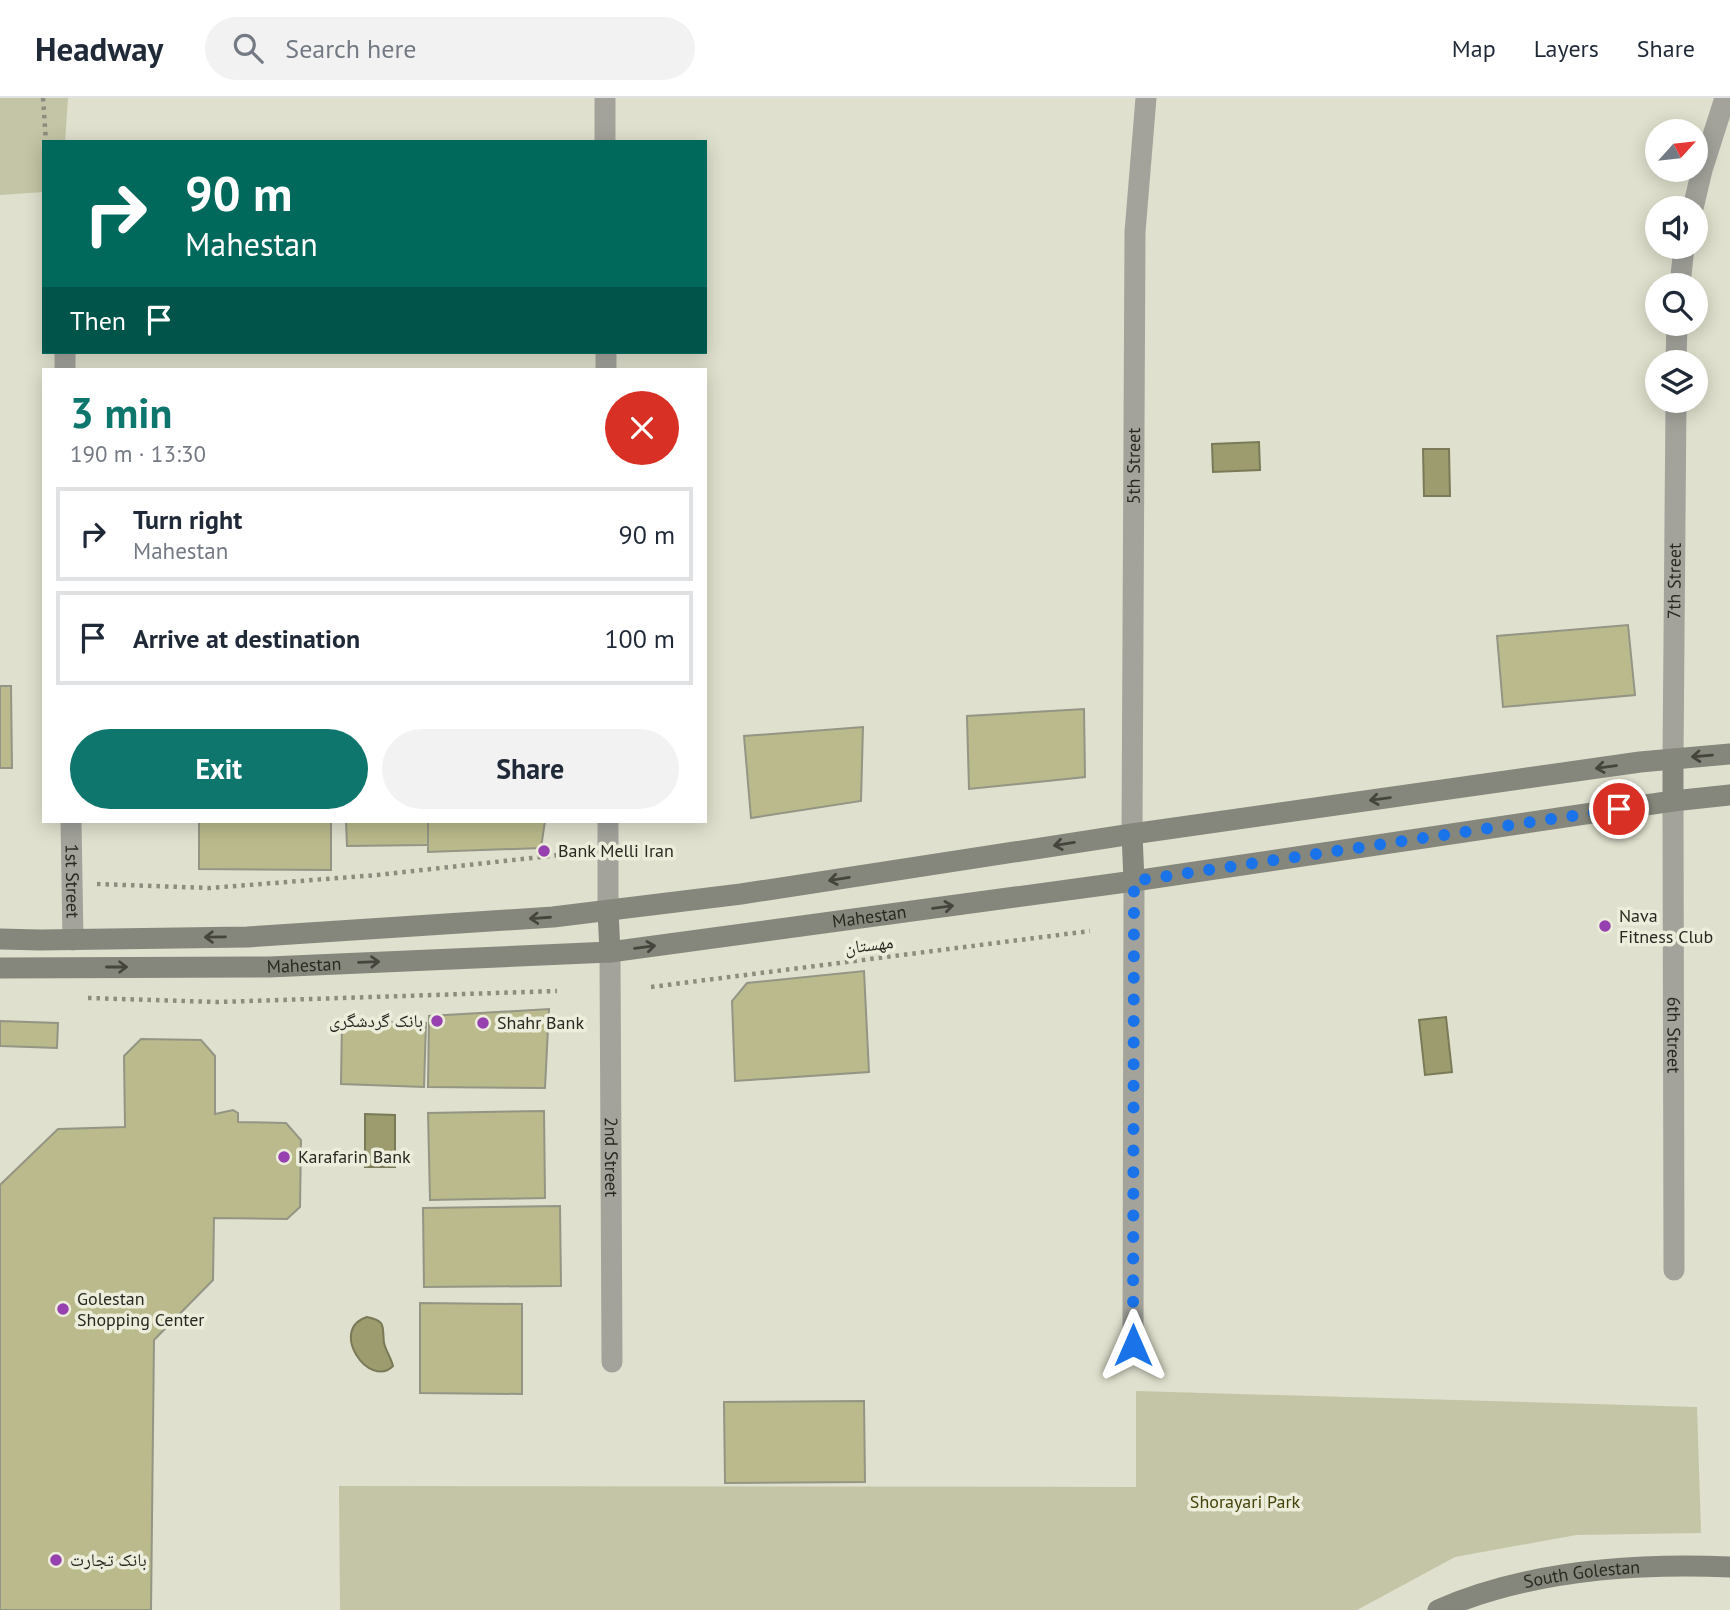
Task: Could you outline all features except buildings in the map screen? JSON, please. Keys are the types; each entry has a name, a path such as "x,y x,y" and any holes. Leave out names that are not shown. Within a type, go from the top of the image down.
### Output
{"street":[{"path":"605,98 605,140"},
{"name":"5th Street","path":"1132,834 1135,232 1146,98"},
{"path":"1696,196 1725,98"},
{"name":"7th Street","path":"1673,759 1676,413"},
{"path":"0,939 267,936 553,917 755,892 1132,834 1673,759 1730,754"},
{"path":"1673,759 1673,801"},
{"name":"Mahestan","path":"0,968 269,967 610,952 1134,881 1673,801 1730,795"},
{"name":"6th Street","path":"1673,801 1674,1270"},
{"name":"1st Street","path":"71,823 73,940"},
{"path":"608,823 610,952"},
{"path":"1132,834 1133,1345"},
{"path":"267,936 269,967"},
{"path":"73,940 73,968"},
{"name":"2nd Street","path":"610,952 612,1362"},
{"name":"South Golestan","path":"1438,1610 1516,1585 1578,1573 1633,1566 1730,1567"}],"path":[{"path":"43,98 46,140"},
{"path":"87,884 210,888 377,875 577,853"},
{"name":"مهستان","path":"651,987 1090,931"}],"green space":[{"path":"0,98 68,98 65,140 42,140 42,192 0,195"},
{"name":"Shorayari Park","path":"1136,1391 1697,1407 1701,1533 1576,1535 1455,1557 1357,1610 340,1610 339,1486 1136,1487"}],"shaded area":[{"path":"1259,442 1260,470 1213,472 1212,444"},
{"path":"1423,449 1449,449 1450,496 1424,496"},
{"path":"1446,1017 1452,1072 1425,1075 1419,1020"},
{"path":"365,1114 395,1115 395,1167 365,1167"},
{"path":"367,1317 378,1321 382,1326 384,1343 393,1366 383,1371 373,1370 364,1364 356,1355 352,1344 351,1333 356,1324"}],"place":[{"name":"Bank Melli Iran","path":"544,851"},
{"name":"Nava Fitness Club","path":"1605,926"},
{"name":"بانک گردشگری","path":"437,1021"},
{"name":"Shahr Bank","path":"483,1023"},
{"name":"Karafarin Bank","path":"284,1157"},
{"name":"Golestan Shopping Center","path":"63,1309"},
{"name":"بانک تجارت","path":"56,1560"}],"route":[{"path":"1133,1345 1134,881 1619,809"}]}
